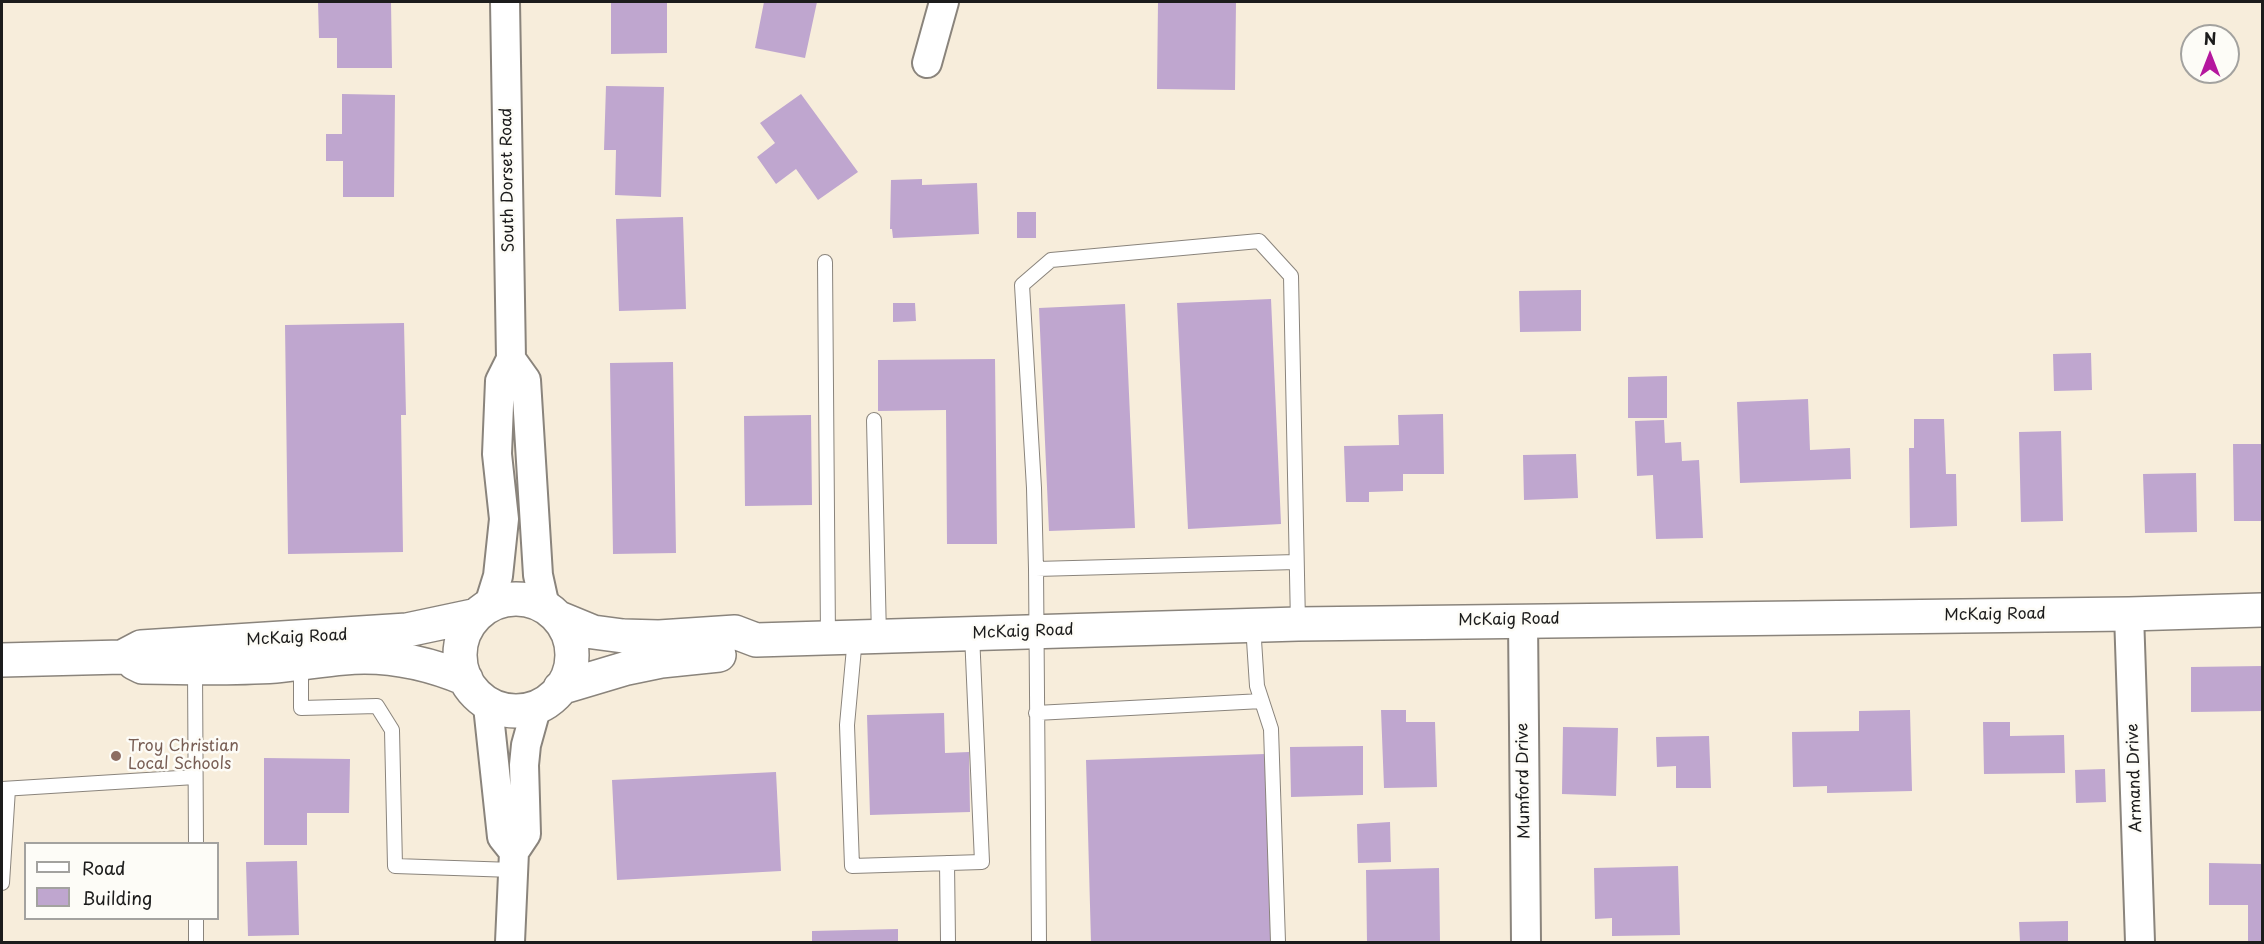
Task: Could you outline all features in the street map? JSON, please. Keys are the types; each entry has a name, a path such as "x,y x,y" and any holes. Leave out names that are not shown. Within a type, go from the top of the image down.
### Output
{"street":[{"name":"South Dorset Road","path":"481,611 499,568 504,519 497,454 500,381 511,359 505,2"},
{"path":"927,63 944,2"},
{"path":"510,942 514,861 526,834 524,765 528,735 548,699 569,672 571,653 569,635 552,613 537,557 526,380 511,359"},
{"path":"548,699 516,712 488,706 473,693 466,679 461,663 461,646 465,630 481,611 503,601 531,602 552,613"},
{"name":"McKaig Road","path":"552,613 593,632 622,636 659,638 735,632 756,640 1298,624 2129,614 2262,610"},
{"name":"McKaig Road","path":"2,660 122,657 141,647 407,630 481,611"},
{"name":"Armand Drive","path":"2129,614 2140,942"},
{"name":"Mumford Drive","path":"1523,620 1526,942"},
{"name":"McKaig Road","path":"548,699 627,668 661,661 736,653 756,640"},
{"name":"McKaig Road","path":"122,657 142,667 195,669 301,664 347,658 377,658 436,667 466,679"},
{"path":"488,706 502,837 514,861"}],"lane":[{"path":"1039,942 1034,488 1022,285 1051,260 1259,241 1291,276 1298,624"},
{"path":"825,262 854,638"},
{"path":"874,420 847,726 852,866 982,862 972,634"},
{"path":"1036,569 1296,562"},
{"path":"1253,625 1257,686 1271,729 1278,942"},
{"path":"301,664 301,708 377,706 392,730 395,866 514,861"},
{"path":"195,669 196,842"},
{"path":"1036,713 1262,701"},
{"path":"2,883 4,789 195,777"},
{"path":"947,863 948,942"},
{"path":"196,920 196,942"}],"building":[{"path":"318,2 391,2 392,68 337,68 337,38 319,38"},
{"path":"611,2 667,2 667,53 611,54"},
{"path":"764,2 817,2 805,58 755,48"},
{"path":"1158,2 1236,2 1235,90 1157,89"},
{"path":"606,86 664,87 661,197 615,195 616,150 604,150"},
{"path":"342,94 395,95 394,197 343,197 343,161 326,161 326,134 342,134"},
{"path":"801,94 858,172 818,200 796,169 776,184 757,157 775,143 760,123"},
{"path":"922,179 922,185 977,183 979,234 893,238 892,229 890,229 891,180"},
{"path":"1017,212 1036,212 1036,238 1017,238"},
{"path":"683,217 686,309 619,311 616,219"},
{"path":"1581,290 1581,331 1520,332 1519,291"},
{"path":"1271,299 1281,524 1188,529 1177,303"},
{"path":"893,303 915,303 916,321 893,322"},
{"path":"1125,304 1135,528 1049,531 1039,308"},
{"path":"404,323 406,415 401,415 403,552 288,554 285,325"},
{"path":"2091,353 2092,390 2054,391 2053,354"},
{"path":"995,359 997,544 947,544 946,410 878,411 878,360"},
{"path":"673,362 676,553 613,554 610,363"},
{"path":"1667,376 1667,418 1628,418 1628,377"},
{"path":"1808,399 1810,450 1850,448 1851,479 1740,483 1737,402"},
{"path":"1443,414 1444,474 1403,474 1403,491 1369,492 1369,502 1346,502 1344,446 1399,445 1398,415"},
{"path":"811,415 812,505 745,506 744,416"},
{"path":"1914,419 1944,419 1946,474 1956,474 1957,526 1910,528 1909,448 1914,448"},
{"path":"1664,420 1665,443 1681,442 1682,461 1699,460 1703,538 1656,539 1653,475 1637,476 1635,421"},
{"path":"2061,431 2063,521 2021,522 2019,432"},
{"path":"2233,444 2262,444 2262,521 2234,521"},
{"path":"1576,454 1578,498 1524,500 1523,455"},
{"path":"2196,473 2197,532 2145,533 2143,474"},
{"path":"2262,666 2262,711 2191,712 2191,667"},
{"path":"1381,710 1406,710 1406,722 1435,722 1437,787 1384,788"},
{"path":"1910,710 1912,791 1827,793 1827,786 1793,787 1792,732 1859,731 1859,711"},
{"path":"944,713 945,753 969,752 970,812 870,815 867,715"},
{"path":"1983,722 2010,722 2010,736 2064,735 2065,773 1984,774"},
{"path":"1563,727 1618,728 1616,796 1562,794"},
{"path":"1709,736 1711,788 1676,788 1676,766 1657,767 1656,737"},
{"path":"1363,746 1363,795 1291,797 1290,747"},
{"path":"1265,754 1271,942 1091,942 1086,760"},
{"path":"264,758 350,759 349,813 307,813 307,845 264,845"},
{"path":"2105,769 2106,802 2076,803 2075,770"},
{"path":"776,772 781,871 617,880 612,780"},
{"path":"1390,822 1391,862 1358,863 1357,824"},
{"path":"297,861 299,935 248,936 246,862"},
{"path":"2209,863 2262,864 2262,942 2248,942 2248,905 2209,905"},
{"path":"1678,866 1680,935 1612,936 1612,918 1595,919 1594,868"},
{"path":"1439,868 1440,942 1367,942 1366,870"},
{"path":"2068,921 2068,942 2020,942 2019,922"},
{"path":"898,929 898,942 812,942 812,931"}],"place":[{"name":"Troy Christian Local Schools","path":"116,756"}]}
